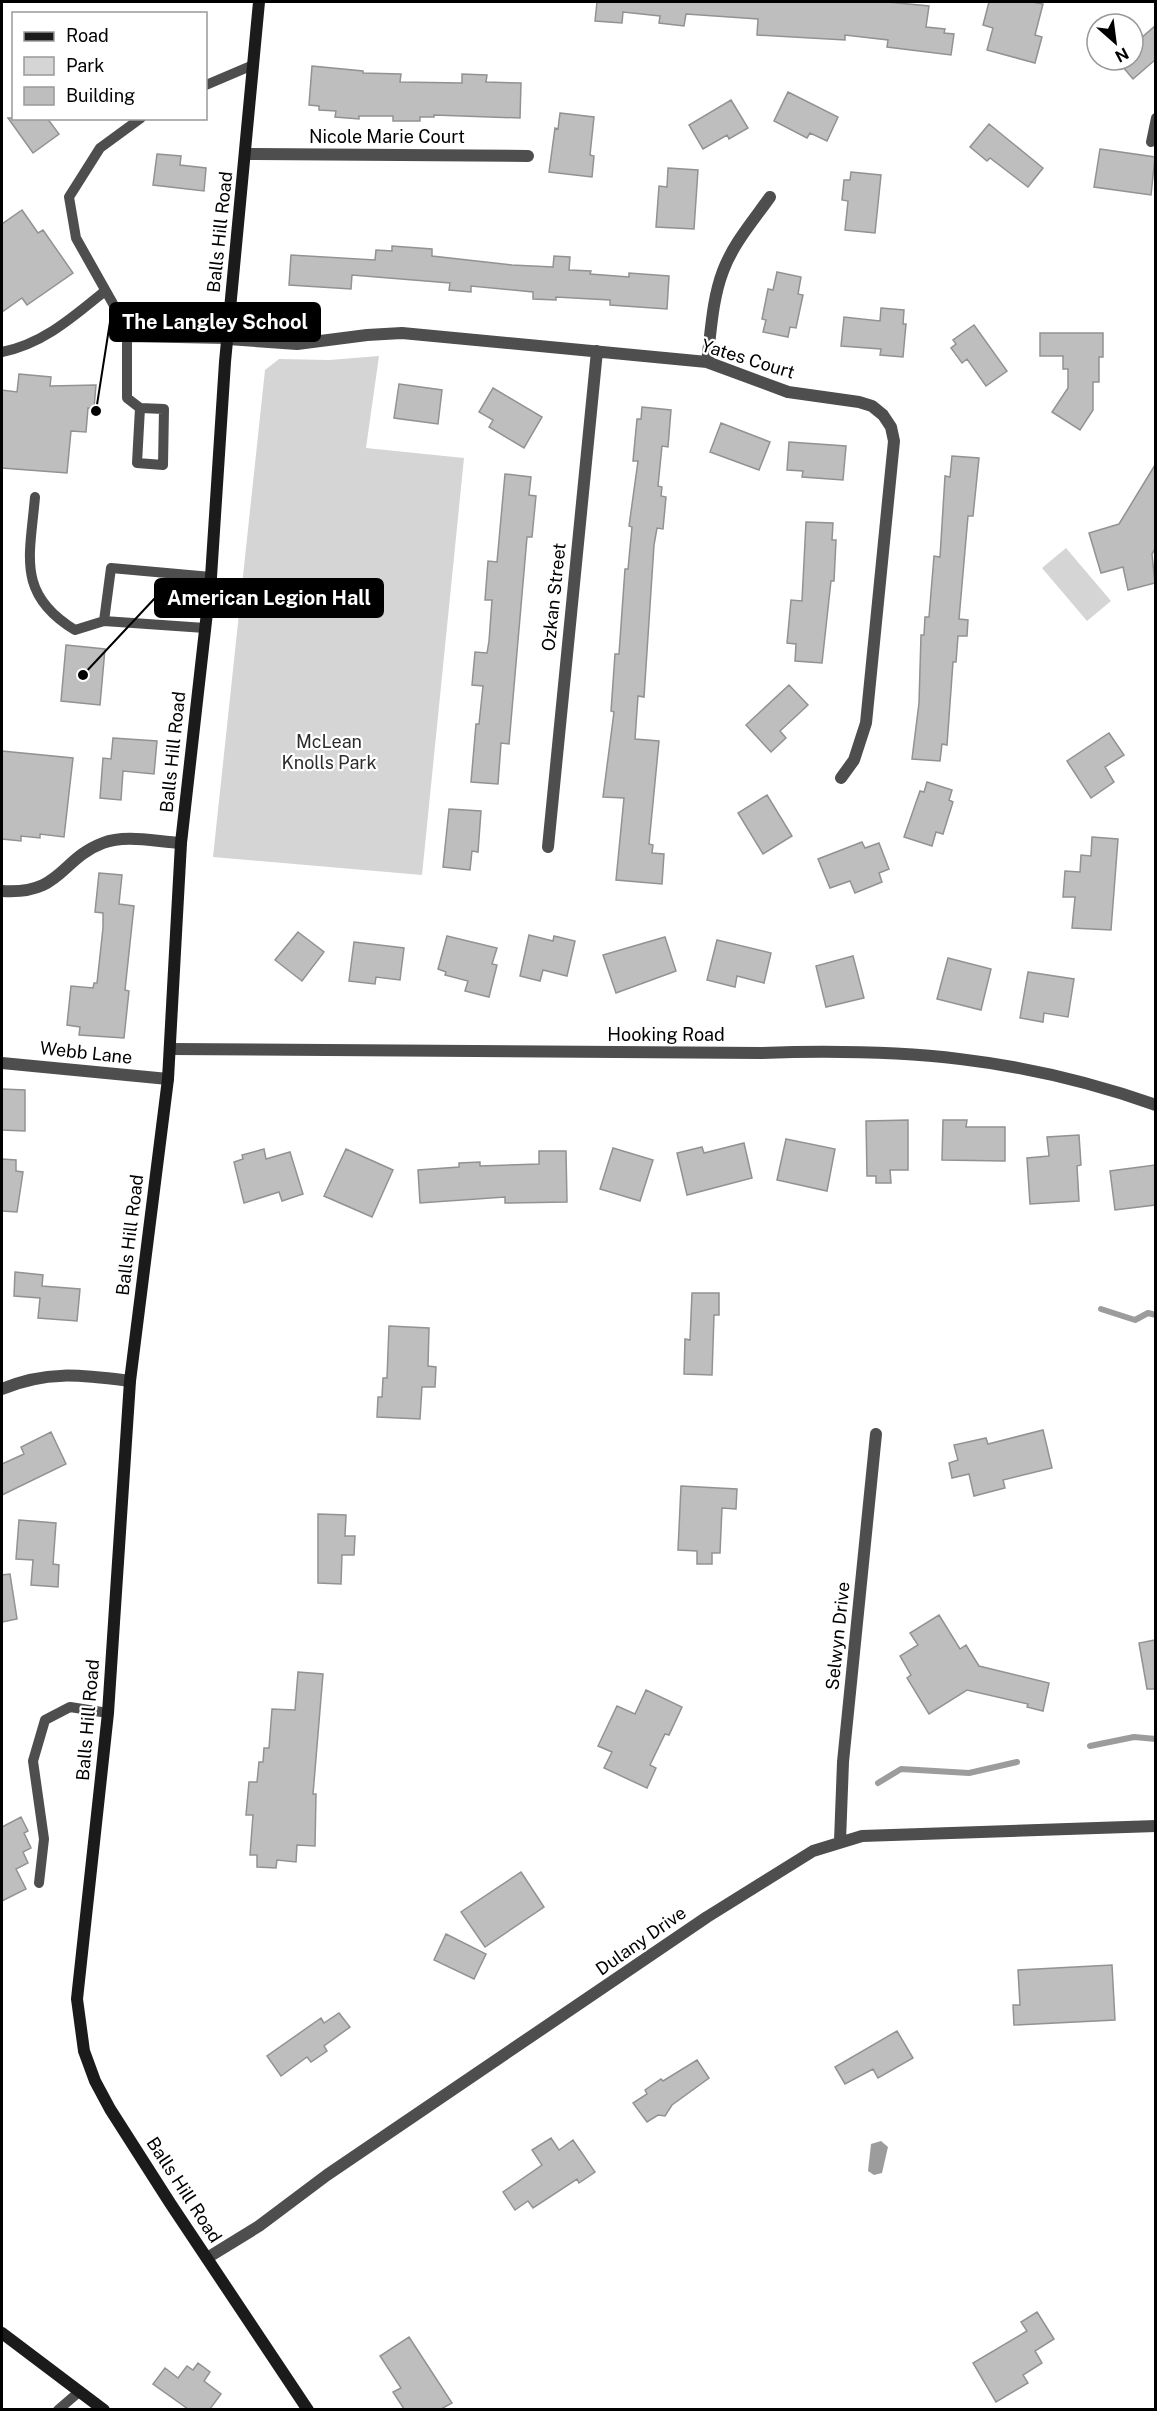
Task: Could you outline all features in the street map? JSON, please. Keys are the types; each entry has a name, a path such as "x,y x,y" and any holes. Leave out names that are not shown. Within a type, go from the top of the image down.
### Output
{"street":[{"name":"Balls Hill Road","path":"259,2 228,339 211,577 181,843 168,1079 130,1381 108,1713 77,1999 78,2020 84,2051 95,2081 207,2258 308,2409"},
{"name":"Nicole Marie Court","path":"246,154 528,156"},
{"path":"707,362 716,296 723,271 735,246 770,197"},
{"name":"Yates Court","path":"228,339 297,344 368,334 402,333 707,362 788,392 859,402 872,406 883,415 891,427 894,441 866,723 854,760 841,778"},
{"name":"Ozkan Street","path":"548,847 597,351"},
{"path":"2,891 33,889 49,883 90,849 104,842 121,839 181,843"},
{"name":"Hooking Road","path":"170,1049 749,1053 849,1050 915,1053 998,1063 1056,1075 1155,1105"},
{"name":"Webb Lane","path":"2,1063 168,1079"},
{"path":"2,1389 23,1380 48,1375 75,1374 130,1381"},
{"name":"Selwyn Drive","path":"840,1841 843,1762 876,1434"},
{"name":"Dulany Drive","path":"207,2258 259,2226 327,2175 724,1906 813,1851 862,1836 1155,1826"},
{"path":"2,2333 104,2409"}],"lane":[{"path":"207,85 253,65"},
{"path":"1151,142 1155,118"},
{"path":"138,120 100,148 69,197 76,238 127,337 127,398 140,408 164,409 163,465 137,463 140,408"},
{"path":"2,352 37,341 58,328 105,291"},
{"path":"127,337 228,339"},
{"path":"35,497 29,572 40,600 59,620 75,630 104,621 205,628"},
{"path":"104,621 111,568 211,577"},
{"path":"39,1883 44,1839 33,1761 45,1720 70,1707 108,1713"},
{"path":"58,2409 80,2391"}],"green space":[{"name":"McLean Knolls Park","path":"379,356 366,448 464,458 422,875 213,857 265,370 279,359 329,360"},
{"path":"1066,548 1111,601 1087,621 1042,568"}],"shaded area":[{"path":"881,2141 888,2147 882,2173 874,2175 868,2171 871,2144"}],"building":[{"path":"597,2 888,2 929,6 926,27 945,29 944,33 954,34 951,55 887,47 888,40 845,35 845,40 757,35 758,19 686,14 684,26 659,23 660,16 623,12 622,23 595,21"},
{"path":"989,2 1043,4 1035,35 1042,37 1035,63 987,50 993,28 983,25"},
{"path":"1155,26 1155,60 1145,69 1145,35"},
{"path":"312,66 363,71 363,73 401,74 400,82 462,83 462,74 487,75 486,82 521,83 520,118 434,115 434,117 420,117 420,121 393,121 393,116 359,116 359,119 335,117 336,111 319,110 319,106 309,105"},
{"path":"1127,72 1141,72 1133,79"},
{"path":"788,92 838,117 827,141 810,133 807,138 774,121"},
{"path":"731,100 748,128 729,139 727,135 703,149 689,125"},
{"path":"560,113 594,117 590,155 594,156 592,177 549,172 555,128 558,129"},
{"path":"8,118 12,120 48,120 59,134 33,153"},
{"path":"989,124 1043,168 1028,187 990,158 987,161 970,147"},
{"path":"1100,149 1155,157 1151,195 1094,187"},
{"path":"157,154 181,156 180,165 206,168 204,191 153,185"},
{"path":"668,168 698,170 694,229 656,227 659,186 667,187"},
{"path":"851,172 881,175 875,233 845,230 848,201 842,200 844,180 850,180"},
{"path":"22,210 38,233 43,230 73,273 27,305 22,298 2,312 2,224"},
{"path":"392,246 432,249 432,256 512,265 553,267 554,256 570,257 569,270 629,277 629,273 669,276 667,309 610,305 610,300 556,297 556,300 533,299 533,292 471,286 471,292 449,290 450,283 352,275 351,289 289,285 291,255 375,260 376,250 392,251"},
{"path":"777,272 801,277 798,294 803,295 796,328 790,327 788,337 763,332 766,320 762,319 768,289 773,290"},
{"path":"881,308 904,310 903,324 906,324 903,357 880,355 881,349 841,346 844,317 880,321"},
{"path":"974,325 1007,371 986,386 967,359 962,363 951,348 956,344 953,340"},
{"path":"1040,333 1103,333 1103,357 1099,357 1099,382 1093,382 1093,410 1080,430 1052,412 1068,388 1068,369 1063,369 1063,356 1040,356"},
{"path":"19,374 51,377 50,386 96,385 94,408 88,408 86,432 71,431 67,473 2,468 2,390 17,392"},
{"path":"399,384 442,390 438,424 394,418"},
{"path":"493,388 542,417 524,448 489,427 493,420 479,412"},
{"path":"642,407 671,410 668,447 662,446 658,486 662,487 661,496 666,497 663,529 657,528 654,545 644,697 638,696 635,739 659,741 649,844 653,845 652,853 664,854 662,884 616,880 624,798 603,797 614,712 611,711 615,654 619,654 625,569 628,569 632,527 629,526 638,461 633,461 637,419 641,419"},
{"path":"721,423 770,442 759,470 710,452"},
{"path":"789,442 846,446 843,480 802,477 803,471 787,470"},
{"path":"952,456 979,458 973,516 968,516 959,619 968,620 967,636 958,636 956,662 953,662 947,745 942,744 940,761 912,759 919,703 921,635 924,635 925,617 929,617 934,556 940,557 945,476 950,477"},
{"path":"1155,465 1155,549 1152,554 1155,583 1128,590 1123,567 1101,573 1089,533 1119,524"},
{"path":"505,474 531,477 529,495 536,496 532,537 527,537 509,744 501,743 498,784 471,782 476,724 479,724 483,686 472,685 475,652 487,653 489,641 492,600 485,600 488,561 497,562"},
{"path":"806,522 833,523 832,540 836,540 834,581 831,581 822,663 795,661 796,644 787,643 791,600 802,601"},
{"path":"66,645 105,649 100,705 61,701"},
{"path":"789,685 808,705 780,731 786,738 771,752 746,725"},
{"path":"1109,733 1124,755 1105,767 1114,782 1091,798 1067,761"},
{"path":"113,738 157,741 154,774 123,771 121,800 100,798 103,758 111,759"},
{"path":"2,751 73,758 64,837 40,834 40,838 21,836 21,841 2,839"},
{"path":"927,782 952,790 949,800 953,802 943,834 936,832 932,846 904,837 920,791 924,792"},
{"path":"767,795 792,836 763,854 738,813"},
{"path":"449,809 481,811 478,852 472,851 470,870 443,867"},
{"path":"1092,837 1118,839 1111,930 1072,928 1075,897 1063,897 1065,871 1080,872 1081,855 1091,856"},
{"path":"862,842 865,848 879,843 889,869 879,873 882,882 855,893 850,881 830,888 818,859"},
{"path":"99,873 122,875 119,904 134,906 125,990 129,991 124,1038 79,1035 80,1027 67,1025 71,986 93,988 94,983 97,983 103,928 103,913 95,912"},
{"path":"298,932 324,952 302,981 275,960"},
{"path":"529,935 553,941 554,936 575,941 567,976 543,970 540,981 520,976"},
{"path":"447,936 497,948 492,964 497,965 489,997 465,991 468,981 445,975 446,972 438,969"},
{"path":"665,937 676,971 616,993 603,955"},
{"path":"717,940 771,953 764,983 737,976 735,987 707,980"},
{"path":"354,942 404,948 400,980 376,977 375,984 349,981"},
{"path":"853,956 864,998 826,1007 816,966"},
{"path":"948,958 991,969 981,1010 937,999"},
{"path":"1028,972 1074,979 1068,1017 1044,1013 1043,1022 1020,1018"},
{"path":"2,1089 25,1090 25,1131 2,1130"},
{"path":"908,1120 908,1170 890,1170 891,1183 876,1183 876,1176 867,1176 866,1121"},
{"path":"943,1120 967,1120 966,1127 1005,1127 1005,1161 942,1160"},
{"path":"1079,1135 1081,1165 1077,1166 1079,1201 1030,1204 1027,1158 1049,1156 1047,1137"},
{"path":"786,1139 835,1149 827,1191 777,1180"},
{"path":"744,1143 752,1178 687,1195 677,1153 702,1147 704,1153"},
{"path":"613,1148 653,1160 640,1201 600,1189"},
{"path":"264,1149 266,1159 290,1152 303,1194 282,1201 279,1192 244,1203 234,1162 243,1159 242,1155"},
{"path":"346,1149 393,1170 372,1217 324,1196"},
{"path":"539,1151 566,1151 567,1202 505,1203 505,1197 420,1203 418,1170 459,1167 459,1163 480,1162 480,1166 539,1164"},
{"path":"2,1159 16,1160 16,1171 23,1172 17,1212 2,1211"},
{"path":"1155,1165 1155,1205 1115,1210 1110,1171"},
{"path":"15,1272 43,1275 42,1286 80,1289 77,1321 38,1318 40,1298 14,1296"},
{"path":"692,1293 719,1293 719,1315 714,1315 712,1375 684,1374 685,1339 690,1340"},
{"path":"389,1326 429,1328 428,1366 436,1367 435,1387 422,1387 420,1419 377,1417 378,1397 382,1397 383,1378 387,1378"},
{"path":"1043,1430 1052,1468 1003,1480 1005,1488 974,1496 969,1474 952,1478 949,1463 958,1460 954,1445 986,1438 988,1444"},
{"path":"51,1432 66,1464 2,1495 2,1464 24,1454 21,1447"},
{"path":"681,1486 737,1489 736,1509 722,1508 720,1553 712,1553 712,1564 697,1564 697,1551 678,1550"},
{"path":"318,1514 346,1515 345,1536 355,1536 354,1555 342,1555 341,1584 318,1583"},
{"path":"19,1520 56,1523 53,1564 59,1565 58,1587 31,1585 33,1560 16,1559"},
{"path":"10,1574 17,1619 2,1622 2,1575"},
{"path":"939,1615 960,1649 966,1645 979,1666 1049,1683 1043,1711 1027,1707 1028,1704 967,1690 929,1714 907,1678 911,1675 900,1656 918,1645 910,1633"},
{"path":"1155,1640 1155,1689 1147,1689 1139,1643"},
{"path":"298,1672 323,1674 313,1794 316,1794 315,1846 297,1845 296,1862 277,1860 276,1868 257,1867 257,1855 250,1855 253,1815 246,1815 249,1782 257,1782 259,1762 263,1762 264,1748 269,1748 272,1709 295,1710"},
{"path":"646,1690 682,1707 669,1735 665,1734 650,1765 656,1768 647,1788 604,1768 612,1752 598,1746 617,1706 635,1714"},
{"path":"21,1817 28,1831 24,1833 31,1848 23,1852 28,1863 16,1869 26,1889 2,1901 2,1827"},
{"path":"521,1872 544,1907 485,1947 461,1912"},
{"path":"446,1934 486,1954 474,1979 434,1960"},
{"path":"1112,1965 1115,2020 1014,2025 1013,2005 1020,2005 1018,1970"},
{"path":"339,2013 350,2027 324,2046 327,2051 311,2062 307,2057 281,2076 267,2056 321,2018 324,2023"},
{"path":"897,2031 913,2058 878,2078 873,2069 845,2084 835,2067"},
{"path":"697,2060 709,2078 672,2105 665,2116 658,2115 647,2122 633,2103 647,2094 645,2090 661,2079 663,2081"},
{"path":"551,2138 559,2150 573,2140 595,2172 579,2183 577,2179 533,2208 528,2201 515,2210 503,2192 542,2165 532,2150"},
{"path":"1037,2312 1054,2339 1035,2351 1042,2363 1023,2375 1028,2383 996,2402 973,2363 1027,2331 1021,2322"},
{"path":"409,2337 452,2403 441,2409 404,2409 393,2392 401,2388 380,2356"},
{"path":"198,2363 210,2372 204,2381 221,2394 210,2409 188,2409 153,2384 165,2368 178,2378 187,2366 193,2370"}],"waterway":[{"path":"1101,1309 1135,1320 1148,1313 1156,1315"},
{"path":"1090,1746 1134,1737 1156,1739"},
{"path":"878,1783 901,1769 969,1773 1017,1762"}],"place":[{"name":"The Langley School","path":"96,411"},
{"name":"American Legion Hall","path":"83,675"}]}
